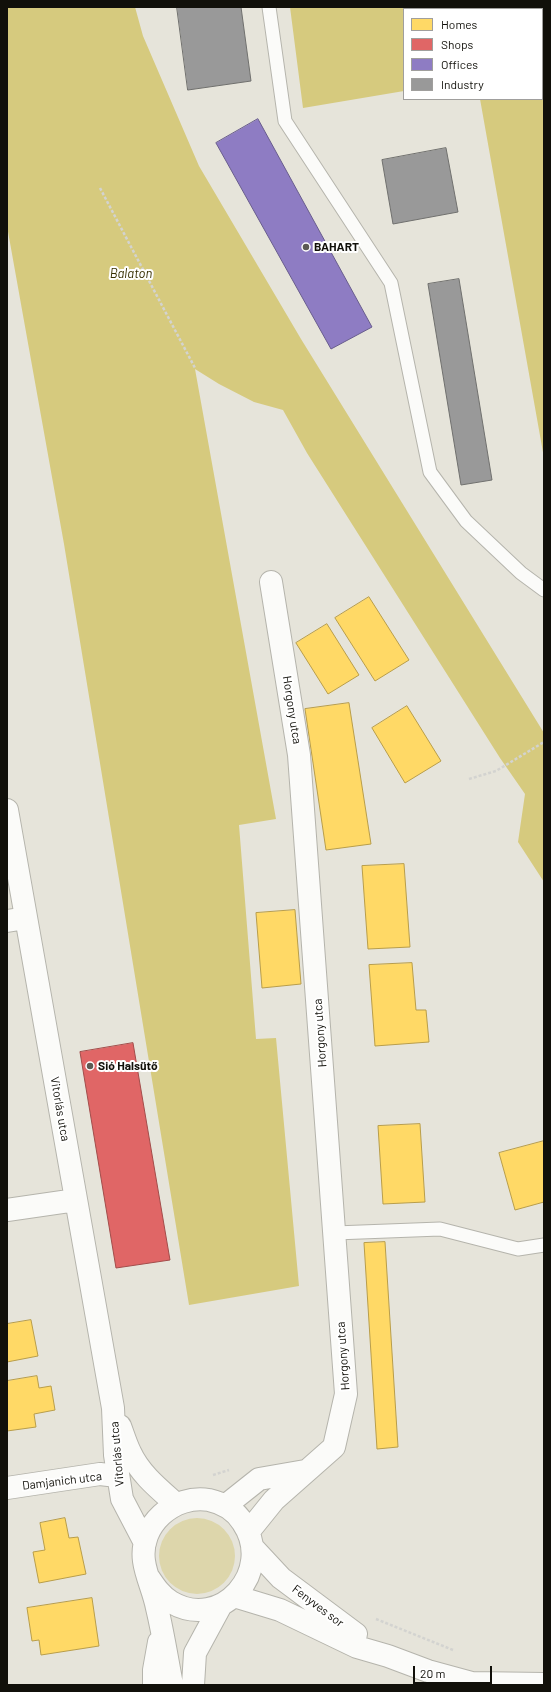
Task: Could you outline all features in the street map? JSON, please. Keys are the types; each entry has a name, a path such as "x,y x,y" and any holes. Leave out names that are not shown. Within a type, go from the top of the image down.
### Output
{"street":[{"name":"Horgony utca","path":"251,1540 274,1500 305,1471 334,1447 346,1394 299,755 271,582"},
{"name":"Vitorlás utca","path":"7,810 17,920 76,1200 113,1408 117,1476 122,1499 145,1544"},
{"path":"7,1210 76,1200"},
{"name":"Vitorlás utca","path":"113,1408 130,1454 151,1482 176,1504"},
{"name":"Horgony utca","path":"225,1506 259,1479 305,1471"},
{"name":"Damjanich utca","path":"7,1488 100,1474 117,1476"},
{"name":"Vitorlás utca","path":"172,1685 162,1631 144,1561 145,1544 151,1527 162,1514 176,1504 192,1499 209,1500 225,1506 239,1516 251,1540"},
{"path":"193,1685 195,1653 228,1600 246,1583 252,1566 251,1540"},
{"name":"Fenyves sor","path":"251,1540 281,1578 331,1617 388,1656"},
{"name":"Vitorlás utca","path":"149,1578 158,1592 172,1602 187,1608 204,1609 228,1600"},
{"name":"Fenyves sor","path":"228,1600 280,1610 358,1647 388,1656 428,1672 472,1683 544,1684"},
{"path":"154,1685 154,1670 162,1631"}],"lane":[{"path":"269,7 285,122 391,283 430,472 466,521 521,573 544,590"},
{"path":"335,1233 440,1229 518,1249 544,1245"}],"path":[{"path":"100,188 195,368"},
{"path":"469,779 496,771 544,742"},
{"path":"207,1477 224,1471 250,1469 259,1479"},
{"path":"373,1618 459,1652"}],"shaded area":[{"path":"197,1518 212,1521 224,1529 232,1541 235,1556 232,1571 224,1583 212,1591 197,1594 182,1591 170,1583 162,1571 159,1556 162,1541 170,1529 182,1521"}],"water":[{"name":"Balaton","path":"7,7 135,7 143,36 199,166 301,339 544,733 544,882 518,842 525,794 500,758 307,453 283,410 254,402 219,384 195,369 276,819 239,825 256,1039 276,1038 299,1286 189,1305 64,544 7,226"},
{"path":"290,7 544,7 544,458 480,100 543,100 543,8 403,8 403,91 303,108"}],"building: Homes":[{"path":"369,597 409,660 375,681 335,618"},
{"path":"327,624 359,675 328,694 296,643"},
{"path":"349,703 371,844 326,850 305,709"},
{"path":"407,706 441,761 405,783 372,728"},
{"path":"404,864 410,947 368,949 362,866"},
{"path":"295,910 301,984 262,988 256,913"},
{"path":"412,963 416,1010 426,1010 429,1042 375,1046 369,965"},
{"path":"420,1124 425,1202 383,1204 378,1126"},
{"path":"544,1141 544,1202 515,1210 499,1153"},
{"path":"385,1242 398,1447 377,1449 364,1243"},
{"path":"31,1320 38,1356 7,1362 7,1324"},
{"path":"37,1376 39,1388 51,1386 55,1410 34,1414 36,1427 7,1431 7,1381"},
{"path":"65,1518 69,1538 78,1537 86,1574 39,1583 33,1552 45,1550 40,1523"},
{"path":"92,1598 99,1646 41,1655 39,1640 32,1641 27,1608"}],"building: Shops":[{"path":"133,1043 170,1260 116,1268 80,1052"}],"building: Offices":[{"path":"258,119 372,327 331,349 216,143"}],"building: Industry":[{"path":"177,7 241,7 251,81 188,90"},
{"path":"446,148 458,212 393,224 382,160"},
{"path":"459,279 492,480 461,485 428,284"}],"place":[{"name":"BAHART","path":"306,247"},
{"name":"Sió Halsütő","path":"90,1066"}]}
